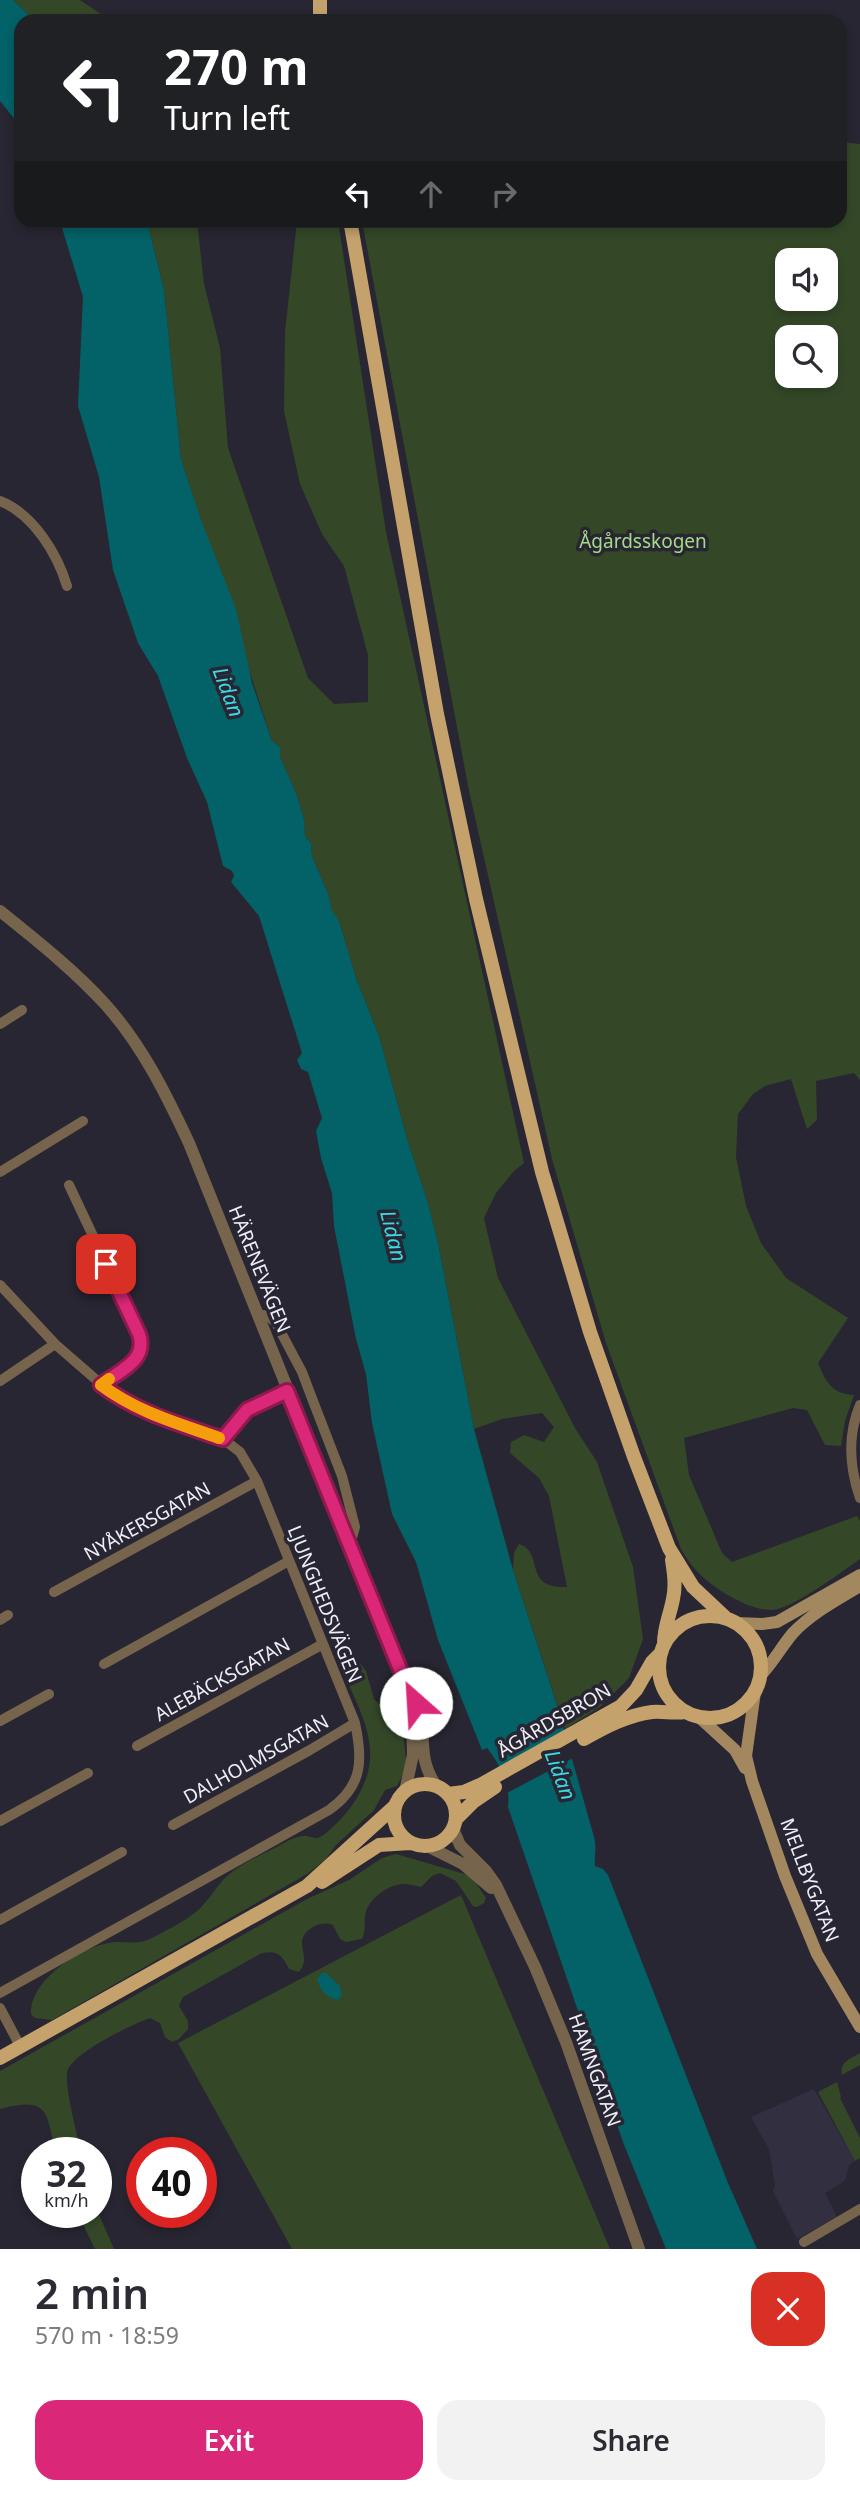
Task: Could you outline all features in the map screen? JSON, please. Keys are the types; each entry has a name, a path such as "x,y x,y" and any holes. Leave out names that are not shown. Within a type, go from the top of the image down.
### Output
{"main road":[{"path":"351,228 430,675 476,899 542,1172 590,1332 669,1548 675,1577 674,1597 664,1629 660,1676 663,1687 676,1705 692,1714 718,1718 743,1706 755,1692 761,1666 757,1646 751,1637 693,1587 669,1548"},
{"path":"662,1649 675,1629 691,1619 708,1616 762,1624 776,1622 860,1575"},
{"path":"760,1676 772,1664 794,1632 820,1611 860,1586"},
{"name":"ÅGÅRDSBRON","path":"442,1790 464,1792 483,1788 591,1729 621,1706 636,1690 662,1649"},
{"name":"MELLBYGATAN","path":"755,1692 746,1756 752,1781 785,1876 817,1954 860,2027"},
{"name":"ÅGÅRDSBRON","path":"591,1729 640,1714 692,1714"},
{"name":"MELLBYGATAN","path":"692,1714 735,1750 752,1781"},
{"path":"0,2058 307,1886 335,1875 379,1845 410,1843 429,1847 443,1841 455,1824 455,1805 442,1790 420,1784 405,1791 395,1806 307,1886"},
{"name":"ÅGÅRDSBRON","path":"455,1824 483,1788"},
{"path":"395,1806 396,1827 400,1835 410,1843"}],"street":[{"path":"0,501 17,510 50,547 67,586"},
{"name":"HÄRENEVÄGEN","path":"0,911 71,970 106,1006 137,1046 163,1087 189,1143 287,1391 416,1703 422,1728 423,1762 442,1790"},
{"path":"0,1024 22,1010"},
{"path":"0,1172 83,1121"},
{"path":"69,1185 142,1340 141,1352 137,1358 101,1385"},
{"name":"LJUNGHEDSVÄGEN","path":"0,1285 55,1344 116,1397 143,1412 223,1439 240,1452 257,1481 355,1723 360,1750 358,1776 338,1804 0,1993"},
{"path":"257,1314 268,1316 276,1323 302,1372 342,1476 355,1527 350,1545"},
{"path":"0,1381 55,1344"},
{"path":"223,1439 247,1410 287,1391"},
{"path":"860,1405 853,1426 850,1454 860,1498"},
{"name":"NYÅKERSGATAN","path":"54,1592 257,1481"},
{"path":"104,1664 289,1561"},
{"name":"ALEBÄCKSGATAN","path":"137,1745 323,1644"},
{"name":"HÄRENEVÄGEN","path":"405,1791 413,1755 414,1729 409,1690"},
{"path":"0,1721 49,1694"},
{"name":"DALHOLMSGATAN","path":"173,1825 355,1723"},
{"path":"0,1821 88,1773"},
{"path":"455,1824 460,1845 491,1878 506,1908"},
{"path":"429,1847 474,1871 506,1908"},
{"path":"0,1920 122,1852"},
{"name":"HAMNGATAN","path":"506,1908 535,1967 566,2042 639,2249"},
{"path":"0,2008 20,2046"},
{"path":"804,2242 860,2210"}],"shaded area":[{"path":"814,2089 855,2161 849,2165 843,2182 825,2193 837,2217 797,2239 773,2191 775,2185 769,2149 751,2117"}],"green space":[{"path":"13,0 80,0 101,14 28,14"},
{"name":"Ågårdsskogen","path":"847,143 860,144 860,1080 854,1073 816,1081 817,1120 807,1129 791,1079 765,1086 753,1094 738,1114 736,1157 746,1206 761,1243 786,1278 848,1318 818,1363 831,1386 840,1392 854,1395 845,1421 841,1446 825,1445 807,1410 793,1408 684,1438 689,1475 722,1553 732,1562 857,1516 860,1521 860,1559 804,1597 772,1610 742,1603 700,1575 681,1549 606,1343 552,1159 469,791 363,228 847,228"},
{"path":"149,228 198,228 204,284 220,348 228,448 308,678 334,704 368,702 368,655 344,566 322,534 300,484 284,411 285,332 296,228 339,228 386,532 524,1163 496,1193 484,1218 498,1278 575,1428 597,1462 633,1567 643,1639 629,1678 600,1707 565,1729 513,1570 514,1553 519,1544 531,1554 544,1582 567,1587 549,1496 539,1478 510,1453 511,1442 524,1435 544,1442 554,1427 542,1413 502,1419 474,1429 438,1243 379,1036 356,978 339,921 330,909 329,896 312,856 311,843 305,836 304,819 296,793 280,757 280,747 272,741 181,459 164,290"},
{"path":"350,1650 366,1671 374,1699 399,1723 403,1731 406,1760 397,1786 385,1790 374,1810 336,1845 326,1859 307,1874 52,2020 35,2018 31,2014 39,1989 47,1978 71,1959 96,1946 114,1942 145,1941 167,1930 204,1905 223,1880 240,1866 294,1838 319,1838 346,1813 365,1781 370,1757 362,1715 340,1661 344,1651"},
{"path":"396,1854 468,1875 486,1898 484,1903 473,1906 456,1881 440,1873 432,1876 421,1887 404,1884 391,1887 379,1894 369,1905 362,1939 346,1942 340,1939 333,1925 317,1925 303,1937 304,1960 299,1972 289,1969 279,1955 272,1952 262,1953 183,1997 179,2006 188,2021 188,2029 179,2039 172,2042 165,2037 160,2023 150,2018 103,2041 78,2057 67,2073 69,2100 78,2137 52,2137 47,2117 36,2106 16,2105 0,2109 0,2071 307,1899 349,1880 382,1858"},
{"path":"461,1895 610,2249 292,2249 178,2043"},
{"path":"860,2053 860,2065 842,2075 844,2064"},
{"path":"837,2082 840,2098 860,2138 860,2158 855,2161 818,2092"},
{"path":"85,2228 105,2228 114,2249 95,2249"}],"water":[{"path":"0,0 13,0 28,14 14,14 14,118 0,101"},
{"name":"Lidan","path":"62,228 149,228 164,290 181,459 201,520 236,609 252,683 272,741 280,747 280,757 304,819 305,836 311,843 312,856 329,896 331,909 339,921 356,978 379,1036 438,1243 474,1429 513,1570 556,1702 594,1837 595,1866 608,1875 728,2183 757,2249 666,2249 623,2142 508,1807 504,1776 487,1748 482,1750 438,1640 416,1562 392,1514 372,1423 366,1374 356,1339 334,1226 332,1193 316,1131 322,1118 308,1072 301,1069 297,1060 302,1053 259,916 231,882 234,876 232,871 223,866 207,802 187,758 158,676 138,643 113,570 99,477 78,406 83,297"},
{"path":"322,1973 326,1973 339,1985 342,1995 338,2000 324,1993 317,1979"}],"pier":[{"path":"568,1731 575,1757 505,1794 496,1769"}],"slow traffic":[{"path":"109,1379 101,1385 125,1403 143,1412 219,1438"}],"route":[{"path":"106,1264 142,1344 137,1358 101,1385 116,1397 143,1412 223,1439 247,1410 287,1391 416,1703"}]}
